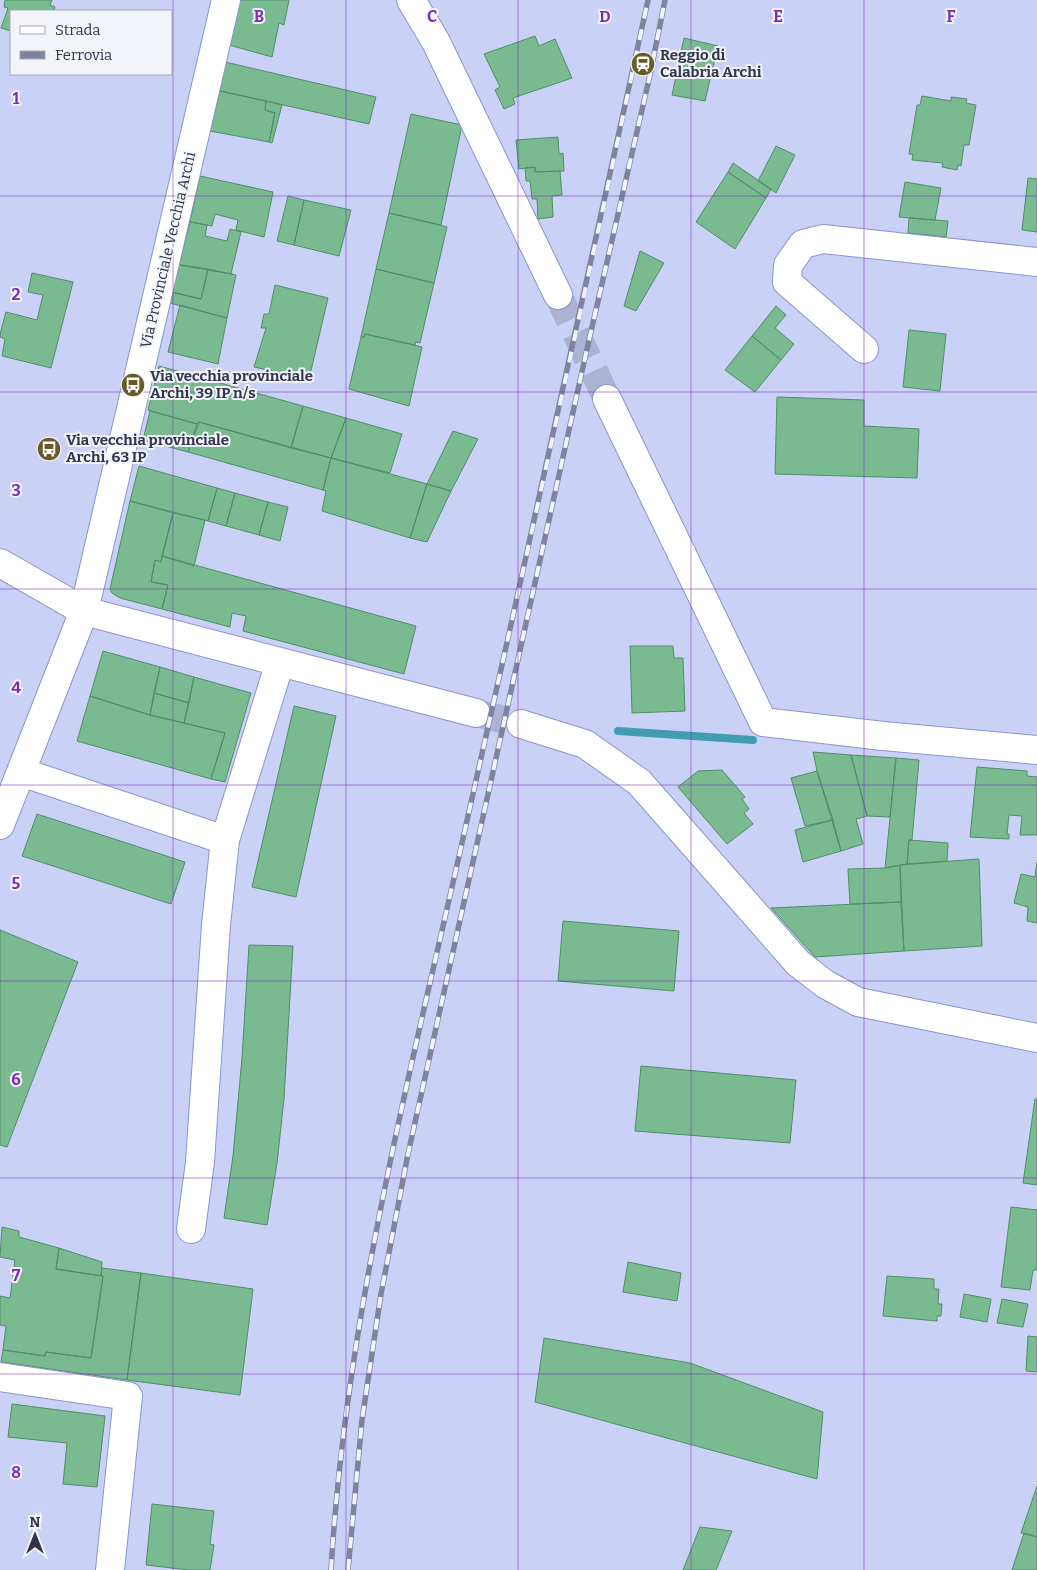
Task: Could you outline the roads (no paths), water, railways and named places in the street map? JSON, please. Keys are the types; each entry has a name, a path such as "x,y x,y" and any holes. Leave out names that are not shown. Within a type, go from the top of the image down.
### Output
{"street":[{"name":"Via Provinciale Vecchia Archi","path":"0,825 84,611 226,0"},
{"path":"411,0 436,42 558,295"},
{"path":"864,349 788,282 788,264 803,244 824,238 1037,262"},
{"path":"607,399 763,722 883,736 1037,750"},
{"path":"0,563 84,611 476,713"},
{"path":"191,1230 200,1162 216,925 225,840 280,662"},
{"path":"521,724 585,744 639,782 798,963 826,984 858,1002 1037,1038"},
{"path":"21,772 225,840"},
{"path":"0,1377 128,1396 110,1570"}],"waterway":[{"path":"618,731 753,740"}],"tunnel":[{"path":"558,295 607,399"},
{"path":"476,713 521,724"}],"railway":[{"path":"331,1570 338,1481 349,1392 379,1215 554,433 648,0"},
{"path":"348,1570 362,1420 381,1294 408,1154 587,349 650,75 665,0"}],"place":[{"name":"Reggio di Calabria Archi","path":"643,64"},
{"name":"Via vecchia provinciale Archi, 39 IP n/s","path":"133,385"},
{"name":"Via vecchia provinciale Archi, 63 IP","path":"49,449"}]}
